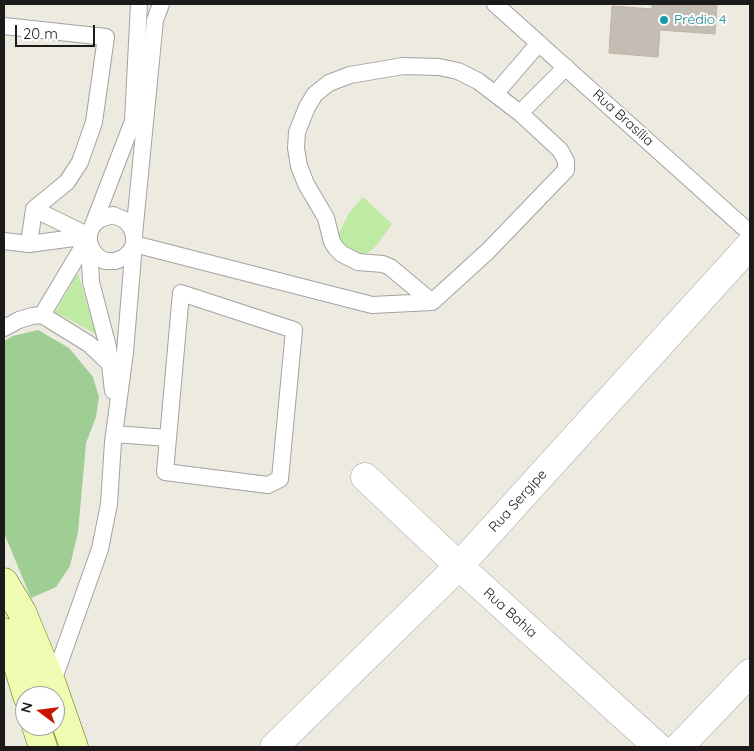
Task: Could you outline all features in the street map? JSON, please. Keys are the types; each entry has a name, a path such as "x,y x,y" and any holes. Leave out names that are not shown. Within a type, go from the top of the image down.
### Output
{"main road":[{"path":"4,582 22,612 52,684 74,747"},
{"path":"4,632 24,686"}],"street":[{"name":"Rua Sergipe","path":"274,747 459,566 750,245"},
{"name":"Rua Bahia","path":"365,477 459,566 658,747"},
{"path":"679,747 750,672"}],"lane":[{"path":"115,416 110,364 91,282 90,234 133,121 139,4"},
{"path":"52,684 100,549 109,504 115,416 125,352 155,20 161,4"},
{"name":"Rua Brasília","path":"495,4 750,233"},
{"path":"4,26 106,37 94,122 80,162 67,182 34,209 29,244"},
{"path":"496,93 539,43"},
{"path":"134,239 372,306 432,302 488,252 566,170 566,162 560,150 496,93 465,74 439,66 403,66 367,71 329,83 315,94 307,106 297,132 296,148 299,166 306,184 326,218 332,242 336,248 342,254 358,262 383,264 390,267 432,302"},
{"path":"520,113 566,67"},
{"path":"34,209 90,234"},
{"path":"42,315 90,234 100,219 113,215 125,220 131,226 134,239 130,252 123,258 115,261 106,261 98,257 92,250 90,234"},
{"path":"4,241 29,244 90,234"},
{"path":"181,293 294,330 280,479 268,485 165,472 168,438 181,293"},
{"path":"4,328 19,320 42,315 89,344 110,364"},
{"path":"114,434 168,438"}],"green space":[{"path":"363,197 392,224 376,246 369,252 362,255 351,254 339,240 339,233 349,213"},
{"path":"78,273 96,334 55,312"},
{"path":"38,330 69,348 93,377 99,397 96,417 86,443 78,532 70,566 56,587 31,598 4,533 4,341 13,336"}],"building":[{"name":"Prédio 4","path":"652,4 717,4 715,34 660,30 658,57 609,53 612,6 652,9"}],"place":[{"name":"Prédio 4","path":"664,20"}]}
